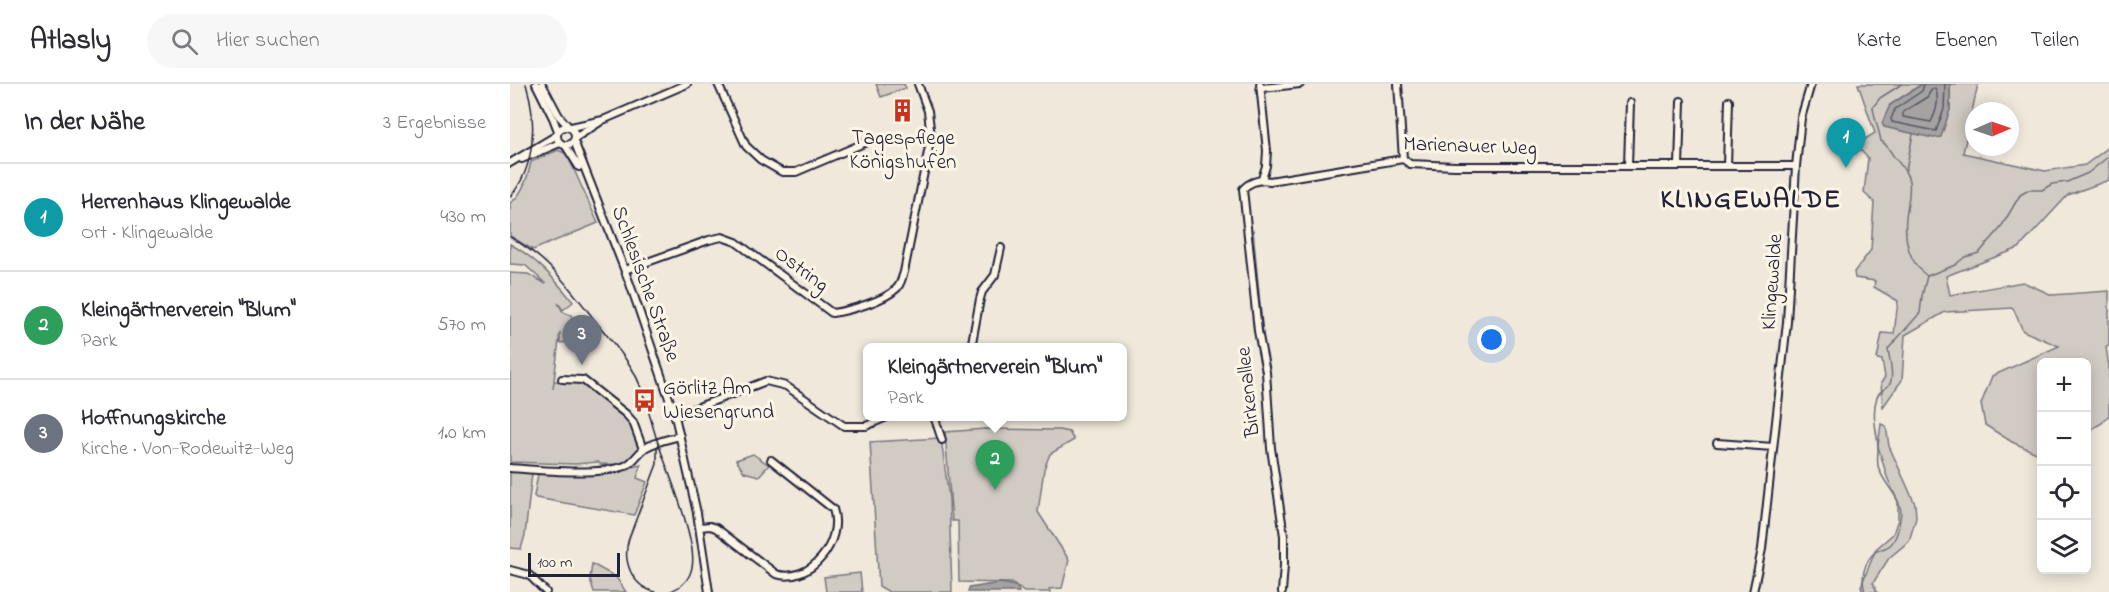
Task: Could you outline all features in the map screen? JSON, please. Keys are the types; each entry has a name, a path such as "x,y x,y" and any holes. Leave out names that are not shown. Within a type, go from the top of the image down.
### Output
{"street":[{"path":"536,84 563,144"},
{"path":"542,84 559,116 574,131 575,139"},
{"path":"510,163 575,139 603,120 687,84"},
{"path":"718,84 746,146 761,160 782,172 796,172 869,141"},
{"name":"Ostring","path":"625,270 722,237 736,242 832,313 850,311 891,294 898,288 904,272 929,153 931,122 918,84"},
{"path":"1262,179 1267,151 1261,86 1300,84"},
{"path":"1398,84 1403,159"},
{"name":"Klingewalde","path":"1753,592 1762,549 1787,322 1801,118 1811,84"},
{"path":"1679,166 1681,101"},
{"path":"1727,166 1729,101"},
{"path":"1628,165 1630,103"},
{"path":"510,163 557,133 561,128 603,120"},
{"name":"Schlesische Straße","path":"575,139 593,193 625,270 675,416 700,527 709,592"},
{"name":"Schlesische Straße","path":"563,144 593,193"},
{"name":"Marienauer Weg","path":"1244,189 1248,183 1262,179 1270,180 1403,159 1410,164 1455,166 1796,166"},
{"name":"Birkenallee","path":"1244,189 1258,331 1266,372 1271,448 1284,536 1281,592"},
{"path":"972,343 982,292 995,275 1000,248"},
{"path":"562,379 584,380 626,414 633,422 643,449"},
{"path":"675,416 766,381 786,386 844,426 866,426 879,421"},
{"path":"935,421 942,440"},
{"path":"510,468 572,471 618,468 628,465 638,457 643,449 680,435"},
{"path":"1717,442 1773,447"},
{"path":"700,527 716,528 776,574 797,575 812,567 832,541 835,521 833,509 771,460"},
{"path":"510,570 529,575 546,592"},
{"path":"535,592 538,582"}],"shaded area":[{"path":"876,84 904,84 906,88 881,97"},
{"path":"1858,84 1922,84 1890,105 1950,110 1950,84 1978,84 1974,102 1965,102 1963,153 1965,156 1977,156 2045,171 2085,165 2109,147 2109,180 2068,195 2019,248 1946,276 1950,295 2023,282 2052,295 2109,291 2109,346 2106,347 2109,367 2109,415 2102,423 2091,430 2091,358 2037,358 2037,453 2012,442 1985,425 1981,404 1992,376 2059,346 2023,331 2013,308 1945,312 1905,335 1902,380 1883,407 1881,383 1885,377 1882,360 1877,359 1882,333 1894,334 1898,301 1874,287 1875,281 1855,278 1854,272 1871,250 1874,202 1864,193 1868,158 1859,149 1865,139 1875,133"},
{"path":"558,150 567,154 598,223 533,250 510,236 510,203 521,191 531,162"},
{"path":"510,244 544,270 573,302 563,310 558,303 563,312 571,315 583,336 578,341 560,343 560,332 553,389 554,381 583,382 630,422 639,450 626,462 575,464 510,462 510,273 528,274 546,284 525,265 510,264"},
{"path":"1881,424 1886,426 1889,446 1915,504 1916,518 1909,541 1889,558 1873,583 1877,592 1863,592 1861,586 1876,549 1893,534 1898,519 1898,502 1887,477 1878,446"},
{"path":"985,429 1059,430 1069,432 1074,440 1050,454 1044,469 1038,512 1069,560 1062,588 1049,589 1050,592 1024,592 1012,583 959,582 958,521 952,521 945,432"},
{"path":"941,438 949,499 952,592 889,592 879,586 870,442"},
{"path":"753,454 769,465 759,476 744,472 736,460"},
{"path":"641,465 637,478 647,482 634,515 534,496 538,474 615,470"},
{"path":"510,471 532,473 525,535 521,549 510,548"},
{"path":"592,564 616,577 626,592 594,592 590,579"},
{"path":"860,573 862,592 826,592 824,577"}],"water":[{"path":"1922,84 1950,84 1950,110 1941,137 1933,138 1884,127 1882,123 1890,105"},
{"path":"1000,583 1017,587 1019,592 968,592 969,588"}],"waterway":[{"path":"1865,592 1863,577 1867,562 1876,552 1892,543 1896,537 1901,512 1897,498 1884,480 1878,466 1875,404 1878,394 1891,382 1892,372 1888,349 1920,313 1927,276 1916,265 1907,243 1906,213 1910,191 1909,181 1903,169 1881,141 1874,115 1873,107 1880,98 1902,84"},
{"path":"1906,170 1913,134"},
{"path":"1927,276 1955,265 1965,257 1979,253 2000,229 2020,195 2029,190 2042,190 2052,184 2067,182 2088,173 2109,156"},
{"path":"1253,230 1264,346"}],"tram line":[{"path":"510,197 525,172 532,143 532,113 526,84"},
{"path":"510,237 548,265 568,286 623,355 639,384 674,485 693,555 691,572 687,580 668,592"},
{"path":"655,592 647,589 634,578 628,563 627,546 657,464 657,447"}],"place":[{"name":"Tagespflege Königshufen","path":"903,111"},
{"name":"Herrenhaus Klingewalde","path":"1846,168"},
{"name":"Hoffnungskirche","path":"582,365"},
{"name":"Görlitz Am Wiesengrund","path":"645,401"},
{"name":"Kleingärtnerverein \"Blum\"","path":"995,490"}],"district":[{"name":"KLINGEWALDE","path":"1751,200"}]}
